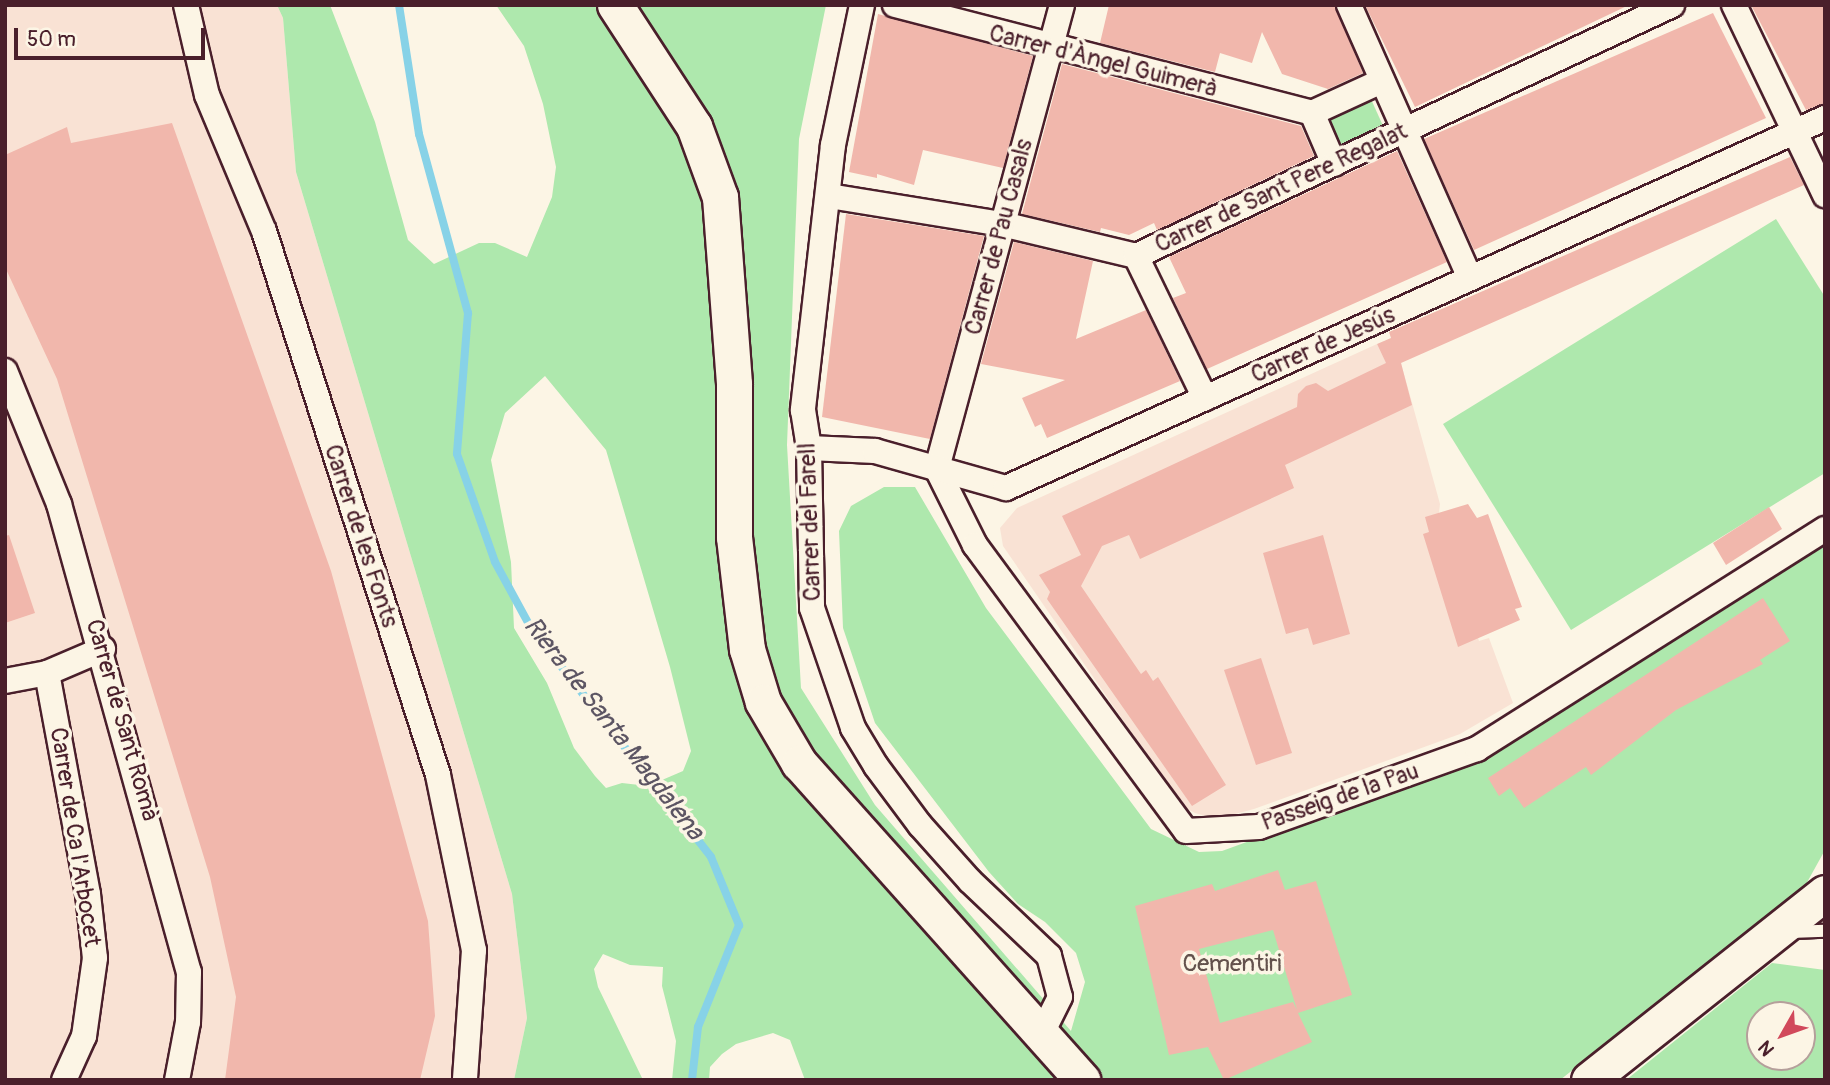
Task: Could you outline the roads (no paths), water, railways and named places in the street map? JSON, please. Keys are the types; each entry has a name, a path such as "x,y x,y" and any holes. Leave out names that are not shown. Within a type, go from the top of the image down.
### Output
{"street":[{"name":"Carrer de les Fonts","path":"186,5 207,95 264,231 438,775 474,950 465,1080"},
{"path":"615,5 694,126 720,197 734,384 734,537 747,649 763,702 799,763 1082,1080"},
{"name":"Carrer del Farell","path":"862,5 842,94 803,410 809,448 812,608 841,698 876,766 920,825 1049,956 1060,997 1041,1035"},
{"name":"Carrer d'Àngel Guimerà","path":"895,5 1051,49 1312,113"},
{"name":"Carrer de Pau Casals","path":"937,469 1062,5"},
{"path":"1349,5 1470,278"},
{"name":"Carrer de Sant Pere Regalat","path":"829,196 1002,224 1136,256 1672,5"},
{"path":"1734,5 1825,195"},
{"path":"1334,163 1312,113 1382,81"},
{"name":"Carrer de Jesús","path":"809,448 875,451 1006,488 1825,118"},
{"path":"1136,256 1205,398"},
{"name":"Carrer de Sant Romà","path":"5,370 59,504 103,649 189,972 188,1022 177,1080"},
{"name":"Passeig de la Pau","path":"937,469 975,545 1186,831 1259,827 1477,749 1825,529"},
{"path":"5,681 47,673 103,649"},
{"name":"Carrer de Ca l'Arbocet","path":"47,673 82,857 95,958 84,1036 64,1080"},
{"path":"1589,1080 1825,893"}],"lane":[{"path":"1776,933 1825,931"}],"waterway":[{"name":"Riera de Santa Magdalena","path":"399,5 419,134 468,313 457,454 495,562 531,628 711,857 739,925 698,1027 692,1080"}],"park label":[{"name":"Cementiri","path":"1232,964"}]}
